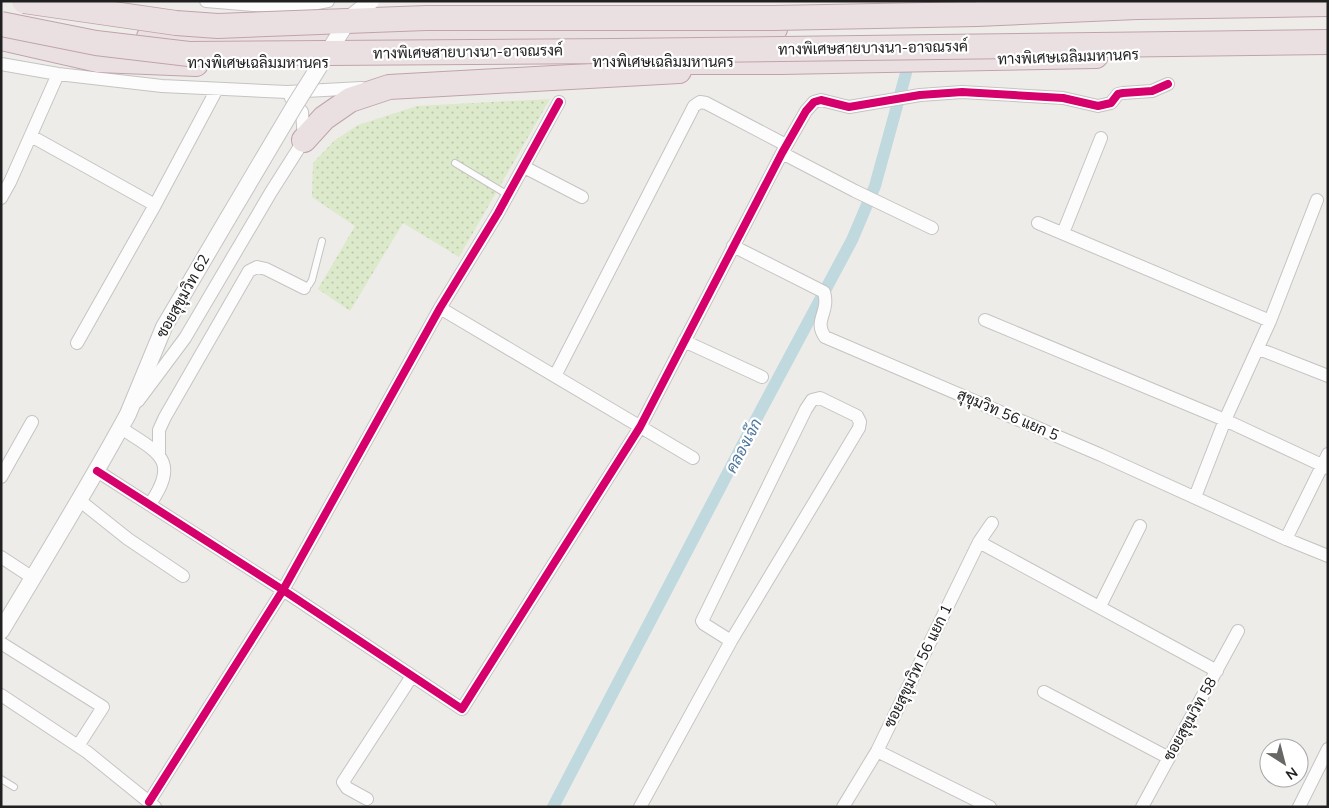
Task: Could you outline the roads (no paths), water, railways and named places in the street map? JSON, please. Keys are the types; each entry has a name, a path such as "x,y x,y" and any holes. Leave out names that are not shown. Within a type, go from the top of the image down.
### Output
{"highway":[{"path":"24,1 176,23 218,26 426,18 774,18 977,14 1137,7 1328,4"},
{"path":"1110,1 1227,16"},
{"name":"ทางพิเศษเฉลิมมหานคร","path":"1,16 52,26 180,41 695,31 1328,12"},
{"name":"ทางพิเศษสายบางนา-อาจณรงค์","path":"1,24 96,43 189,54 586,52 1328,42"},
{"name":"ทางพิเศษเฉลิมมหานคร","path":"1,38 98,60 191,64 483,61 781,62 1048,58 1328,48"},
{"path":"304,140 324,118 350,100 390,87 702,70 781,62"}],"street":[{"path":"206,1 290,8 328,1"},
{"name":"ซอยสุขุมวิท 62","path":"1,631 97,471 124,421 164,326 295,105 349,19 371,1"},
{"path":"1,64 58,74 162,86 287,92 390,87"},
{"path":"1,198 58,74"},
{"path":"97,471 283,590 462,709 640,427 784,149 806,111 814,102 820,100 849,107 920,95 962,92 1064,98 1098,106 1111,103 1118,94 1152,91 1168,84"},
{"path":"76,342 155,205 217,89"},
{"path":"150,504 159,491 164,478 164,466 159,455 124,421 185,338 304,140 302,112 287,92"},
{"path":"1,695 78,746 152,804 283,590 440,308 508,195 559,102"},
{"path":"555,376 694,106 700,102 706,102 855,191 932,228"},
{"path":"31,136 155,205"},
{"path":"1063,233 1101,138"},
{"path":"524,167 582,197"},
{"path":"1194,497 1225,420 1270,321 1317,200"},
{"path":"1038,222 1270,321"},
{"name":"สุขุมวิท 56 แยก 5","path":"733,246 824,292 826,310 819,324 825,337 1328,556"},
{"path":"159,455 159,430 165,417 250,271 257,267 266,269 304,288"},
{"path":"440,308 693,458"},
{"path":"985,320 1225,420 1325,467"},
{"path":"684,341 762,377"},
{"path":"1258,349 1328,376"},
{"path":"640,807 731,641 859,428 860,422 857,416 820,398 812,400 806,409 702,621 731,641"},
{"path":"1,477 32,422"},
{"path":"1286,539 1325,467 1328,454"},
{"path":"79,500 128,539 183,576"},
{"name":"ซอยสุขุมวิท 56 แยก 1","path":"843,807 877,751 979,542 992,524"},
{"path":"1100,606 1140,526"},
{"path":"979,542 1217,671"},
{"path":"1,557 33,578"},
{"name":"ซอยสุขุมวิท 58","path":"1142,807 1238,631"},
{"path":"1,643 103,707 78,746"},
{"path":"367,799 347,788 343,782 412,676"},
{"path":"1044,692 1169,758"},
{"path":"1299,807 1328,749"},
{"path":"877,751 990,807"}],"lane":[{"path":"456,163 508,195"},
{"path":"304,288 312,280 322,241"},
{"path":"1,779 14,787"}],"waterway":[{"name":"คลองเจ๊ก","path":"553,807 852,240 875,186 906,73"}]}
